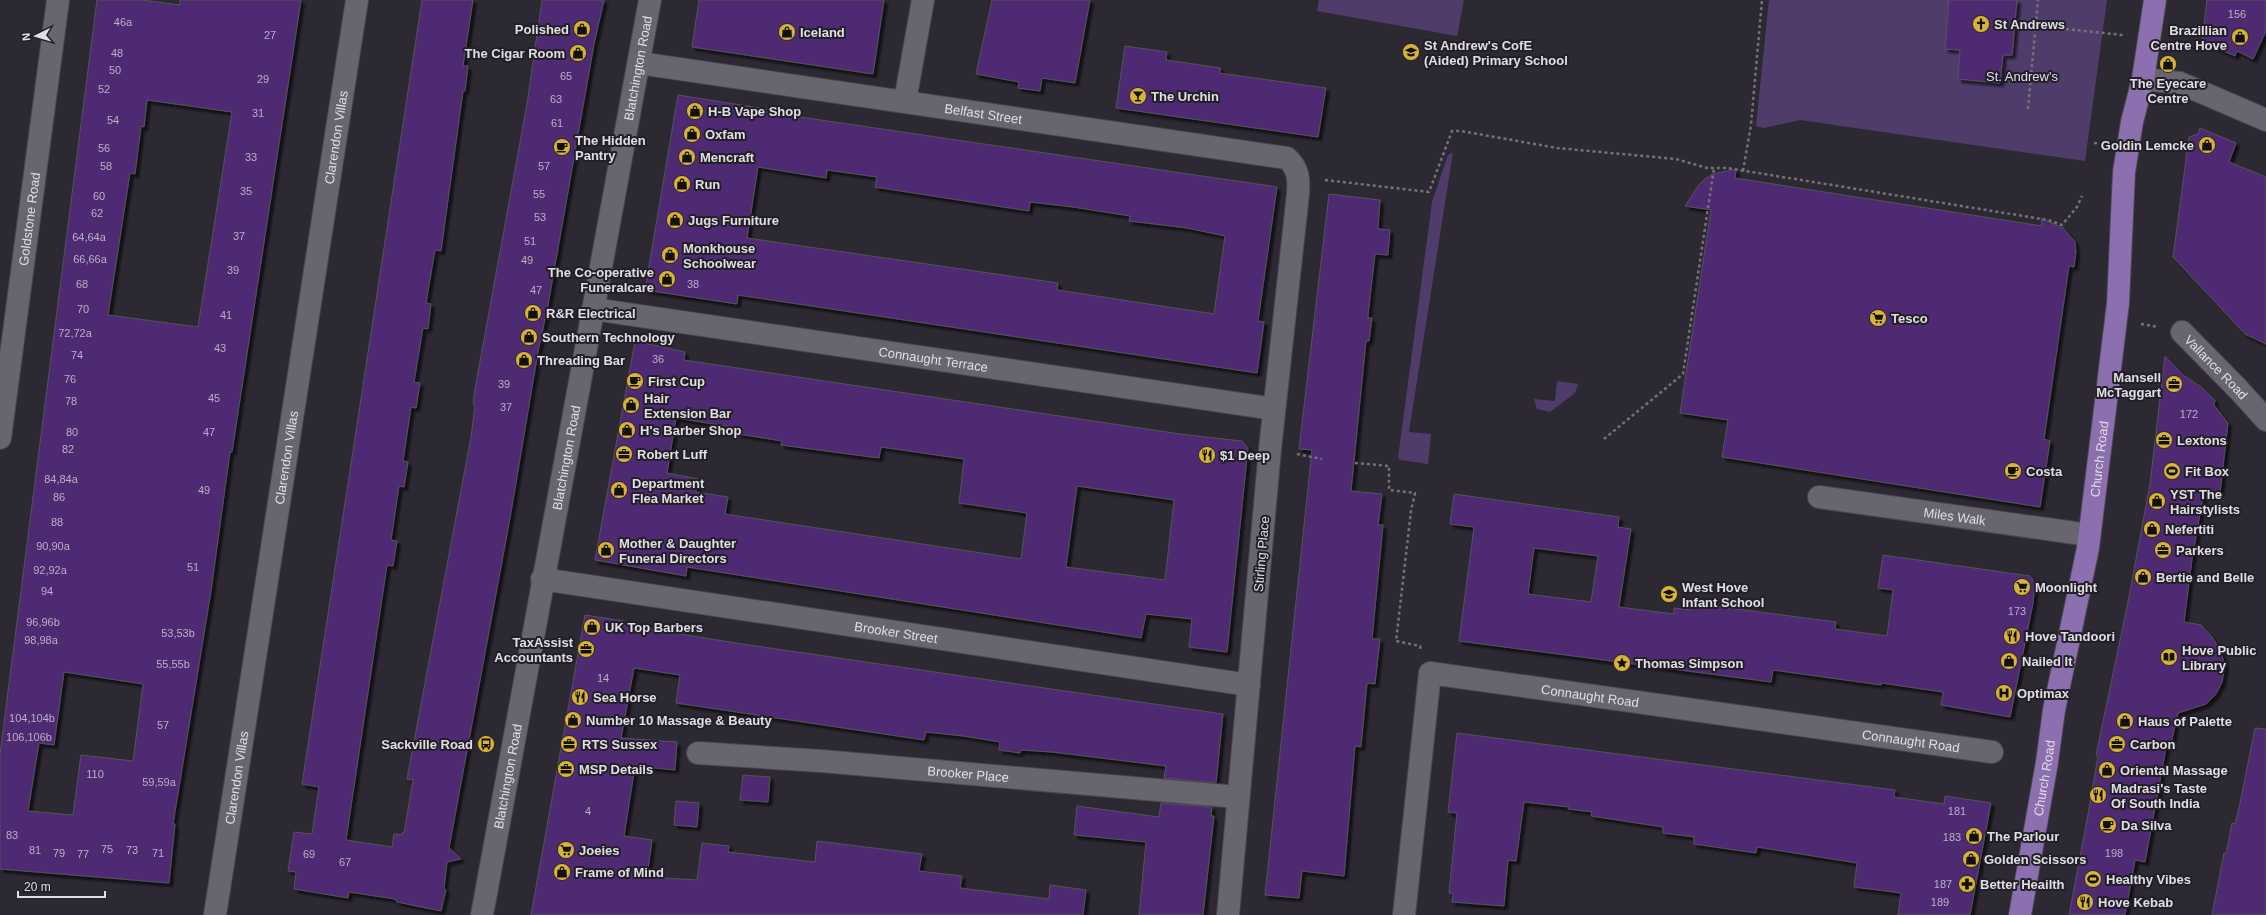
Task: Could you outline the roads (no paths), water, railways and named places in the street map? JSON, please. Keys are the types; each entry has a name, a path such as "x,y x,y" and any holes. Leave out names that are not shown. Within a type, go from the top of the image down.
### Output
{"main road":[{"name":"Church Road","path":"2020,915 2047,762 2054,710 2088,548 2116,318 2124,172 2132,122 2143,79 2155,0"}],"street":[{"name":"Goldstone Road","path":"0,438 58,0"},
{"name":"Clarendon Villas","path":"215,915 358,0"},
{"name":"Blatchington Road","path":"482,915 542,578 650,0"},
{"path":"904,101 923,0"},
{"name":"Belfast Street","path":"639,63 1288,158 1293,164 1298,186"},
{"path":"2143,79 2180,83 2266,120"},
{"name":"Stirling Place","path":"1228,915 1274,409 1298,186"},
{"name":"Connaught Terrace","path":"593,309 1274,409"},
{"name":"Vallance Road","path":"2182,332 2240,390 2266,420"},
{"name":"Miles Walk","path":"1819,497 2089,535"},
{"name":"Brooker Street","path":"542,578 1249,685"},
{"name":"Connaught Road","path":"1404,915 1430,673 1992,752"},
{"name":"Brooker Place","path":"698,753 820,761 1238,797"}],"place":[{"name":"St Andrews","path":"1981,24"},
{"name":"Polished","path":"582,29"},
{"name":"Iceland","path":"787,32"},
{"name":"Brazillian Centre Hove","path":"2240,37"},
{"name":"St Andrew's CofE (Aided) Primary School","path":"1411,52"},
{"name":"The Cigar Room","path":"578,53"},
{"name":"The Eyecare Centre","path":"2168,64"},
{"name":"The Urchin","path":"1138,96"},
{"name":"H-B Vape Shop","path":"695,111"},
{"name":"Oxfam","path":"692,134"},
{"name":"Goldin Lemcke","path":"2207,145"},
{"name":"The Hidden Pantry","path":"562,147"},
{"name":"Mencraft","path":"687,157"},
{"name":"Run","path":"682,184"},
{"name":"Jugs Furniture","path":"675,220"},
{"name":"Monkhouse Schoolwear","path":"670,255"},
{"name":"The Co-operative Funeralcare","path":"667,279"},
{"name":"R&R Electrical","path":"533,313"},
{"name":"Tesco","path":"1878,318"},
{"name":"Southern Technology","path":"529,337"},
{"name":"Threading Bar","path":"524,360"},
{"name":"First Cup","path":"635,381"},
{"name":"Mansell McTaggart","path":"2174,384"},
{"name":"Hair Extension Bar","path":"631,405"},
{"name":"H's Barber Shop","path":"627,430"},
{"name":"Lextons","path":"2164,440"},
{"name":"Robert Luff","path":"624,454"},
{"name":"$1 Deep","path":"1207,455"},
{"name":"Costa","path":"2013,471"},
{"name":"Fit Box","path":"2172,471"},
{"name":"Department Flea Market","path":"619,490"},
{"name":"YST The Hairstylists","path":"2157,501"},
{"name":"Nefertiti","path":"2152,529"},
{"name":"Mother & Daughter Funeral Directors","path":"606,550"},
{"name":"Parkers","path":"2163,550"},
{"name":"Bertie and Belle","path":"2143,577"},
{"name":"Moonlight","path":"2022,587"},
{"name":"West Hove Infant School","path":"1669,594"},
{"name":"UK Top Barbers","path":"592,627"},
{"name":"Hove Tandoori","path":"2012,636"},
{"name":"TaxAssist Accountants","path":"586,649"},
{"name":"Hove Public Library","path":"2169,657"},
{"name":"Nailed It","path":"2009,661"},
{"name":"Thomas Simpson","path":"1622,663"},
{"name":"Optimax","path":"2004,693"},
{"name":"Sea Horse","path":"580,697"},
{"name":"Number 10 Massage & Beauty","path":"573,720"},
{"name":"Haus of Palette","path":"2125,721"},
{"name":"Sackville Road","path":"486,744"},
{"name":"RTS Sussex","path":"569,744"},
{"name":"Carbon","path":"2117,744"},
{"name":"MSP Details","path":"566,769"},
{"name":"Oriental Massage","path":"2107,770"},
{"name":"Madrasi's Taste Of South India","path":"2098,795"},
{"name":"Da Silva","path":"2108,825"},
{"name":"The Parlour","path":"1974,836"},
{"name":"Joeies","path":"566,850"},
{"name":"Golden Scissors","path":"1971,859"},
{"name":"Frame of Mind","path":"562,872"},
{"name":"Healthy Vibes","path":"2093,879"},
{"name":"Better Heailth","path":"1967,884"},
{"name":"Hove Kebab","path":"2085,902"}],"park label":[{"name":"St. Andrew's","path":"2022,76"}]}
